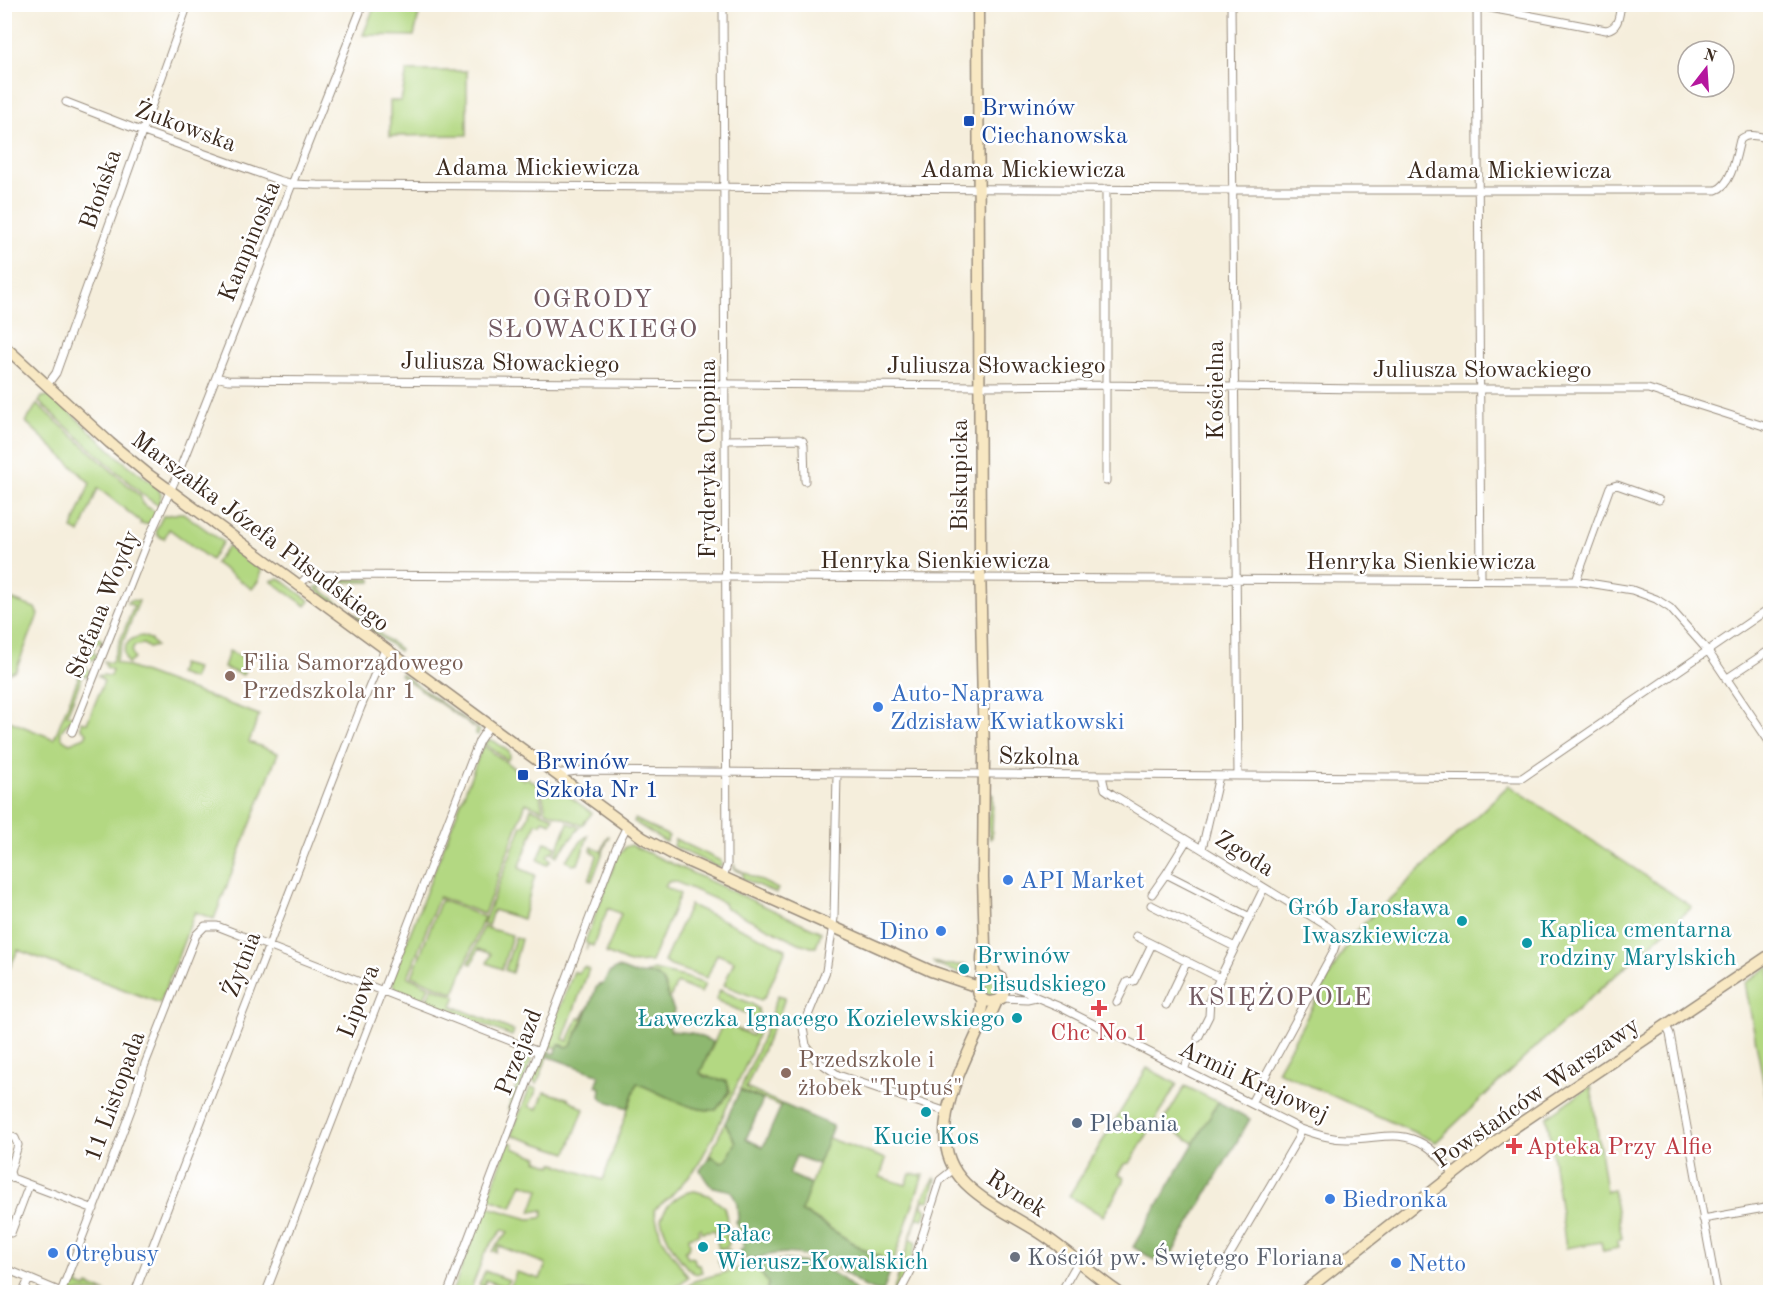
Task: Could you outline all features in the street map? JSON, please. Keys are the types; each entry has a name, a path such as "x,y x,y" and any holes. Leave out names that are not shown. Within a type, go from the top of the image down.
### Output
{"street":[{"name":"Błońska","path":"47,385 56,373 188,4"},
{"name":"Kampinoska","path":"170,491 363,4"},
{"name":"Fryderyka Chopina","path":"723,4 727,578 727,865 723,877"},
{"name":"Biskupicka","path":"978,4 983,878 985,946 996,975"},
{"name":"Kościelna","path":"1231,4 1238,776"},
{"path":"1469,4 1606,30 1615,27 1619,19 1621,4"},
{"path":"1478,6 1482,580"},
{"name":"Żukowska","path":"66,102 293,184"},
{"name":"Adama Mickiewicza","path":"293,184 725,188 1716,190 1725,185 1743,137 1749,135 1770,139"},
{"path":"1106,189 1106,481"},
{"name":"Marszałka Józefa Piłsudskiego","path":"4,346 129,460 385,650 652,843 931,971 980,988"},
{"name":"Juliusza Słowackiego","path":"216,377 228,380 1106,385 1361,389 1648,389 1770,428"},
{"path":"726,440 799,439 804,446 805,482"},
{"path":"1576,581 1610,487 1617,485 1659,500"},
{"name":"Stefana Woydy","path":"72,732 150,535 170,491"},
{"name":"Henryka Sienkiewicza","path":"298,586 306,578 328,575 1576,581 1632,590 1656,599 1670,608 1708,651 1770,742"},
{"path":"1708,651 1770,608"},
{"name":"Żytnia","path":"135,1293 357,717 385,650"},
{"path":"1726,679 1770,650"},
{"name":"Szkolna","path":"555,774 577,771 1522,778 1708,651"},
{"name":"Lipowa","path":"266,1293 479,741 489,726"},
{"path":"837,774 833,927 826,971 803,1028 808,1049 821,1064 838,1075 947,1112"},
{"name":"Zgoda","path":"1102,776 1105,789 1112,794 1332,929 1336,942 1333,952 1251,1103"},
{"path":"1202,849 1219,776"},
{"name":"Przejazd","path":"448,1293 616,848 627,826"},
{"path":"1152,894 1187,840"},
{"path":"1166,874 1250,917"},
{"path":"1198,1038 1209,1016 1210,999 1264,888"},
{"path":"1151,905 1235,947"},
{"name":"11 Listopada","path":"61,1293 129,1117 145,1064 196,935 205,926 217,926 269,946"},
{"path":"1136,936 1220,978"},
{"path":"1117,1002 1127,982 1134,981 1152,944"},
{"path":"269,946 539,1052"},
{"name":"Biskupicka","path":"980,1029 978,1021 982,1010 981,952 985,946"},
{"name":"Powstańców Warszawy","path":"1304,1293 1509,1131 1770,955"},
{"path":"1166,1005 1187,961"},
{"path":"987,975 996,975 1005,984 1005,991 999,999 989,1002 980,988 987,975"},
{"name":"Armii Krajowej","path":"1005,984 1050,1002 1301,1129 1339,1139 1389,1134 1406,1136 1434,1151 1455,1175"},
{"name":"Armii Krajowej","path":"999,999 1036,998"},
{"name":"Biskupicka","path":"946,1148 944,1136 947,1112 961,1071 980,1029 986,1024 999,999"},
{"path":"1666,1026 1670,1034 1717,1293"},
{"path":"1184,1070 1191,1054"},
{"path":"1208,1293 1298,1138 1301,1129"},
{"path":"4,1134 15,1138 18,1145 10,1168 11,1176 94,1209"},
{"name":"Rynek","path":"946,1148 954,1169 977,1194 1054,1242 1118,1293"},
{"path":"900,1293 911,1271 937,1194 939,1181 954,1169"},
{"path":"10,1233 29,1185"},
{"path":"1703,1219 1770,1208"},
{"path":"1061,1293 1078,1262"},
{"path":"4,1268 61,1293"},
{"path":"23,1293 29,1279"}],"green space":[{"path":"375,5 421,5 414,36 363,35"},
{"path":"407,71 467,71 467,135 390,136 390,101 401,101"},
{"path":"42,397 53,397 123,461 156,486 161,494 159,506 143,495 39,402"},
{"path":"37,404 141,497 142,504 156,512 151,524 140,524 141,522 98,488 80,533 72,529 90,483 26,422"},
{"path":"183,513 223,542 211,560 169,529 164,539 157,535 156,530 163,516"},
{"path":"228,546 261,570 259,580 252,589 215,563"},
{"path":"279,578 310,601 306,606 271,581"},
{"path":"371,579 371,582 325,582 320,589 361,619 359,622 316,590 315,587 321,586 325,581"},
{"path":"5,597 35,608 38,615 16,670 10,673 5,670 5,630 8,624 5,616"},
{"path":"130,600 139,601 115,662 259,715 249,742 278,753 214,919 195,912 160,1003 18,950 5,978 5,719 54,739 83,666 90,671 90,677 83,675 67,714 74,717 62,730 61,737 70,743 85,737 87,733 81,728 81,721 87,723 104,681 98,676 110,676 112,670 106,667 104,661 111,663 134,606 127,603"},
{"path":"363,621 400,649 399,651 361,623"},
{"path":"95,636 101,639 103,644 96,642 92,653 98,655 93,660 86,659"},
{"path":"143,636 150,639 156,646 149,648 143,644 134,646 132,652 134,659 128,664 124,654 126,645 133,639"},
{"path":"229,651 248,660 243,675 224,668"},
{"path":"181,664 196,668 193,679 178,674"},
{"path":"401,673 479,730 478,735 475,734 476,729 400,675"},
{"path":"489,740 509,752 510,757 507,760 484,743"},
{"path":"483,745 520,773 518,776 524,780 526,777 538,785 543,810 526,803 484,914 439,897 408,977 429,986 423,1001 395,990 392,980"},
{"path":"551,783 592,813 582,825 546,811 540,785"},
{"path":"1509,785 1692,907 1538,1045 1436,1142 1277,1071 1353,934"},
{"path":"991,794 993,795 992,837 990,839 988,822"},
{"path":"531,808 554,817 551,823 543,820 541,824 536,823 519,868 535,875 523,919 493,910 488,926 483,924 522,825 525,825"},
{"path":"635,819 669,836 666,842 634,822"},
{"path":"568,823 580,827 557,856 555,855"},
{"path":"588,836 578,864 572,865 566,860"},
{"path":"608,836 592,881 589,880 597,856 591,850 592,847 602,851"},
{"path":"675,839 721,861 722,865 717,867 673,846"},
{"path":"545,842 556,846 553,853 551,851 547,856 551,860 547,865 538,860"},
{"path":"631,845 821,932 816,947 799,943 726,908 724,903 674,881 668,882 665,887 680,894 651,962 629,963 606,953 621,914 608,908 593,946 585,942 619,852"},
{"path":"734,864 735,868 778,889 776,893 743,879 743,873 734,869"},
{"path":"441,900 484,917 454,993 412,976"},
{"path":"690,905 786,949 765,997 761,1000 724,985 734,961 717,954 707,978 664,962"},
{"path":"483,927 512,935 502,969 487,963 491,954 478,949 472,964 469,963"},
{"path":"515,938 521,939 512,973 505,970"},
{"path":"932,961 943,965 965,965 960,969 962,974"},
{"path":"1770,966 1770,1118 1745,983"},
{"path":"584,967 589,969 563,1039 568,1041 578,1018 582,1018 589,1006 571,1046 559,1044 557,1048 551,1046 537,1084 532,1080 574,971 577,973"},
{"path":"617,968 661,979 674,1010 669,1027 671,1031 692,1033 713,1042 700,1073 705,1077 726,1081 728,1085 728,1093 716,1110 686,1105 637,1083 628,1108 603,1100 600,1096 601,1088 596,1086 600,1075 547,1056 549,1052 555,1054 559,1044 567,1047 571,1045 585,1018 596,988 603,984 609,973"},
{"path":"653,970 705,984 701,993 677,983 669,1000 660,979 646,973"},
{"path":"991,981 996,983 998,988 996,993 991,995 986,993 984,988 986,983"},
{"path":"432,987 456,996 452,1006 514,1031 512,1036 426,1002"},
{"path":"720,990 758,1009 760,1025 752,1051 697,1167 669,1198 654,1210 661,1237 688,1277 678,1286 660,1292 646,1292 640,1288 636,1292 519,1292 510,1288 516,1272 540,1279 546,1264 499,1246 496,1252 492,1251 508,1232 503,1229 485,1252 470,1292 452,1292 485,1206 529,1219 543,1216 543,1210 531,1212 539,1190 522,1183 512,1207 488,1198 509,1142 514,1144 513,1148 538,1157 537,1160 603,1180 637,1083 686,1105 716,1110 730,1092 729,1086 700,1073 722,1025 733,1027 752,1036 754,1033 746,1029 751,1016 716,1000"},
{"path":"778,995 785,997 777,1022 775,1022 746,1088 782,1104 781,1106 740,1090"},
{"path":"529,1052 531,1061 512,1111 508,1109"},
{"path":"1147,1068 1177,1084 1130,1163 1124,1164 1118,1174 1124,1178 1124,1181 1103,1216 1069,1196"},
{"path":"1185,1086 1218,1102 1194,1143 1162,1124"},
{"path":"1591,1086 1606,1191 1613,1189 1622,1238 1617,1241 1618,1248 1603,1251 1601,1242 1566,1248 1547,1117"},
{"path":"530,1087 537,1089 529,1106 538,1109 544,1092 567,1098 584,1109 567,1153 511,1135"},
{"path":"740,1090 763,1100 746,1139 763,1147 782,1104 833,1126 818,1164 796,1156 789,1174 811,1184 801,1212 861,1248 893,1263 883,1292 865,1286 832,1265 808,1256 783,1253 747,1259 739,1255 739,1251 744,1248 736,1221 738,1220 737,1203 731,1191 710,1185 700,1170 711,1156 721,1162 727,1160 736,1142 725,1123"},
{"path":"1218,1102 1250,1119 1165,1266 1133,1247"},
{"path":"725,1123 736,1142 727,1160 721,1162 711,1156 708,1158"},
{"path":"828,1138 886,1159 880,1177 906,1185 910,1174 923,1175 893,1263 861,1248 806,1213 800,1212"},
{"path":"935,1178 930,1201 924,1200 922,1206 927,1210 924,1219 917,1218 910,1239 916,1243 908,1270 902,1283 893,1292 924,1195"},
{"path":"695,1191 708,1195 724,1207 727,1219 724,1227 729,1244 719,1249 714,1230 702,1232 701,1228 698,1229 699,1234 689,1237 690,1245 685,1252 688,1257 694,1258 696,1265 700,1265 702,1272 696,1274 685,1265 674,1250 661,1219 666,1208 674,1200"},
{"path":"730,1250 732,1261 721,1267 718,1260 722,1258 720,1251"},
{"path":"783,1260 804,1262 823,1268 841,1278 857,1292 767,1292 768,1283 759,1271 759,1263"},
{"path":"759,1263 758,1268 768,1283 767,1292 709,1292 705,1286 697,1285 681,1292 694,1281"},
{"path":"485,1271 509,1280 505,1287 486,1280 483,1287 479,1285"},
{"path":"77,1279 78,1285 86,1288 88,1285 106,1292 73,1292 70,1286 73,1287"}],"place":[{"name":"Brwinów Ciechanowska","path":"969,121"},
{"name":"Filia Samorządowego Przedszkola nr 1","path":"230,676"},
{"name":"Auto-Naprawa Zdzisław Kwiatkowski","path":"878,707"},
{"name":"Brwinów Szkoła Nr 1","path":"523,775"},
{"name":"API Market","path":"1008,880"},
{"name":"Grób Jarosława Iwaszkiewicza","path":"1462,921"},
{"name":"Dino","path":"941,931"},
{"name":"Kaplica cmentarna rodziny Marylskich","path":"1527,943"},
{"name":"Brwinów Piłsudskiego","path":"964,969"},
{"name":"Chc No 1","path":"1099,1008"},
{"name":"Ławeczka Ignacego Kozielewskiego","path":"1017,1018"},
{"name":"Przedszkole i żłobek \"Tuptuś\"","path":"786,1073"},
{"name":"Kucie Kos","path":"926,1112"},
{"name":"Plebania","path":"1077,1123"},
{"name":"Apteka Przy Alfie","path":"1514,1146"},
{"name":"Biedronka","path":"1330,1199"},
{"name":"Pałac Wierusz-Kowalskich","path":"703,1247"},
{"name":"Otrębusy","path":"53,1253"},
{"name":"Kościół pw. Świętego Floriana","path":"1015,1257"},
{"name":"Netto","path":"1396,1263"}],"district":[{"name":"OGRODY SŁOWACKIEGO","path":"593,313"},
{"name":"KSIĘŻOPOLE","path":"1280,996"}]}
